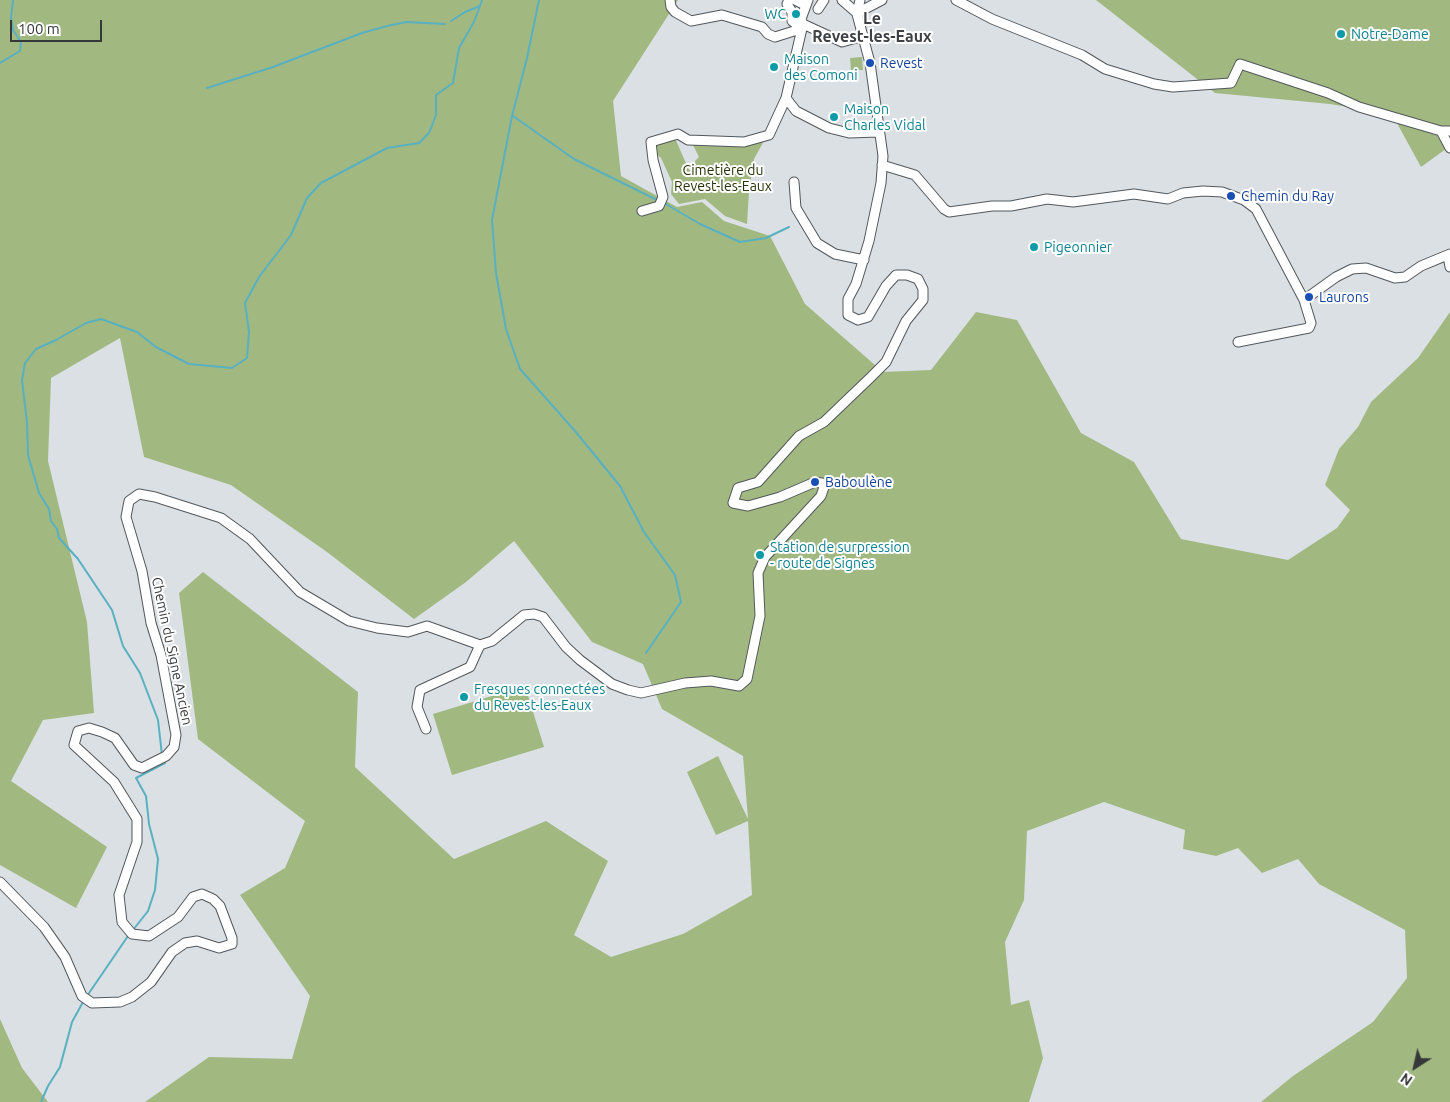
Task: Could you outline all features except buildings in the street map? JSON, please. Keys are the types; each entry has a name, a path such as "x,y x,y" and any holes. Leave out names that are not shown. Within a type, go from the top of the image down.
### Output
{"street":[{"path":"670,0 671,7 676,12 691,21 722,16 762,27 775,38 801,25"},
{"path":"789,0 787,4 792,12 792,21 842,42 864,36"},
{"path":"642,211 661,202 651,142 678,134 688,140 744,142 769,135 786,98 801,19 807,3 795,0"},
{"path":"818,9 824,0"},
{"path":"426,729 417,707 420,690 470,667 480,645 492,641 524,615 534,614 543,617 566,647 580,660 612,684 628,690 642,693 685,683 711,681 739,686 745,682 760,616 758,573 763,561 821,496 824,487 822,483 815,482 780,497 748,506 733,502 738,488 758,482 799,436 824,422 886,362 906,320 923,300 923,289 918,279 907,275 896,276 886,286 868,317 858,320 848,315 848,299 856,284 864,260 881,183 883,156 864,36 854,10 842,0"},
{"path":"854,10 860,0"},
{"path":"854,10 882,0"},
{"path":"956,0 992,19 1082,55 1105,69 1154,84 1173,87 1231,83 1240,64 1328,93 1359,107 1445,131 1450,148"},
{"path":"786,98 796,111 829,128 849,133 878,132"},
{"path":"882,165 915,175 944,210 949,212 992,206 1011,206 1047,199 1073,202 1134,194 1168,199 1183,193 1203,191 1222,192 1244,200 1256,209 1304,300 1311,323 1309,328 1238,342"},
{"path":"794,182 796,208 817,244 835,254 864,260"},
{"path":"1304,300 1336,277 1352,269 1366,268 1400,278 1421,266 1449,255 1450,267"},
{"name":"Chemin du Signe Ancien","path":"0,882 44,927 65,957 82,996 92,1003 120,1002 132,997 151,982 172,952 185,944 197,941 219,948 232,944 232,938 220,906 213,899 202,894 193,897 178,917 149,936 132,934 122,922 119,895 137,842 137,820 114,782 74,745 78,731 89,728 102,732 115,738 134,765 142,768 166,756 174,747 176,735 161,655 151,623 142,571 126,518 129,501 139,494 221,518 250,539 300,592 348,621 377,628 408,632 427,626 480,645"}],"green space":[{"path":"0,0 678,0 613,101 621,176 677,207 702,202 724,221 770,236 805,304 883,372 931,370 976,312 1017,320 1081,433 1134,462 1181,539 1288,560 1337,528 1350,510 1325,485 1339,449 1358,427 1371,402 1418,358 1450,312 1450,1102 1261,1102 1293,1076 1373,1022 1407,978 1405,930 1319,884 1298,859 1262,873 1238,848 1216,856 1183,849 1185,830 1104,802 1027,831 1024,900 1005,942 1011,1005 1029,1000 1043,1058 1029,1102 145,1102 209,1057 292,1059 310,996 240,895 285,868 305,821 198,739 179,593 203,572 358,692 355,767 454,859 546,821 608,861 574,935 611,957 683,934 752,895 748,821 716,835 687,772 718,756 748,819 743,756 662,709 643,664 592,642 514,541 466,582 414,619 327,552 231,485 144,457 120,338 51,378 48,461 87,622 94,713 43,720 11,781 107,847 76,908 0,865"},
{"path":"1096,0 1450,0 1450,146 1421,167 1392,114 1330,104 1215,93"},
{"path":"862,57 863,70 851,70 850,58"},
{"name":"Cimetière du Revest-les-Eaux","path":"674,136 689,170 696,169 695,161 699,157 692,143 765,139 754,159 749,191 747,224 725,216 705,199 679,204 671,194 672,182 661,158 654,152 655,143"},
{"path":"525,686 544,747 452,775 433,714"},
{"path":"0,1019 22,1068 48,1102 0,1102"}],"waterway":[{"path":"0,63 20,51 21,42 13,30 11,18 13,0"},
{"path":"162,755 158,720 140,673 123,646 112,610 78,559 59,538 57,529 51,521 49,509 39,493 28,455 27,423 22,380 25,363 36,349 86,323 101,319 137,332 156,347 189,364 232,368 247,358 249,332 245,303 259,277 291,235 307,198 321,183 387,148 419,143 429,133 436,115 436,95 453,83 459,48 474,22 482,0"},
{"path":"539,0 512,116 492,220 496,273 506,329 520,369 575,431 620,486 644,532 675,575 681,602 646,653"},
{"path":"451,21 465,12 480,6"},
{"path":"207,88 273,67 362,33 387,26 406,22 445,24"},
{"path":"513,116 574,159 657,200"},
{"path":"664,203 700,224 740,242 766,238 789,227"},
{"path":"133,930 148,911 155,890 158,859 149,824 146,796 136,778 165,763 165,761"},
{"path":"87,996 128,936"},
{"path":"41,1102 60,1067 72,1022 83,1002"}],"place":[{"name":"WC","path":"796,14"},
{"name":"Notre-Dame","path":"1341,34"},
{"name":"Revest","path":"870,63"},
{"name":"Maison des Comoni","path":"774,67"},
{"name":"Maison Charles Vidal","path":"834,117"},
{"name":"Chemin du Ray","path":"1231,196"},
{"name":"Pigeonnier","path":"1034,247"},
{"name":"Laurons","path":"1309,297"},
{"name":"Baboulène","path":"815,482"},
{"name":"Station de surpression - route de Signes","path":"760,555"},
{"name":"Fresques connectées du Revest-les-Eaux","path":"464,697"}],"district":[{"name":"Le Revest-les-Eaux","path":"872,28"}]}
